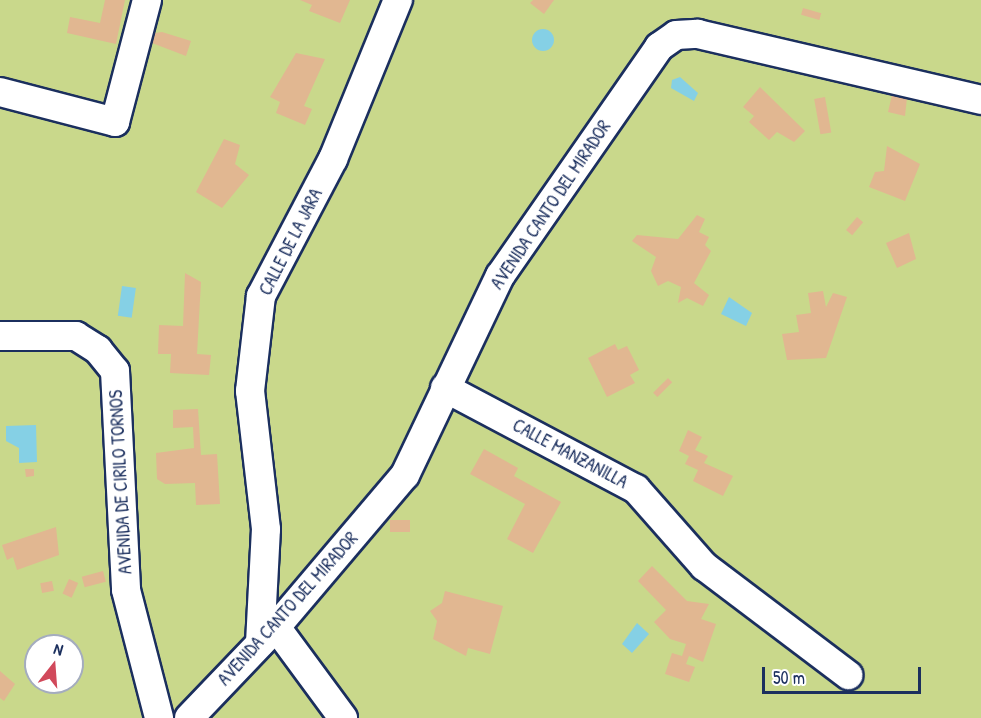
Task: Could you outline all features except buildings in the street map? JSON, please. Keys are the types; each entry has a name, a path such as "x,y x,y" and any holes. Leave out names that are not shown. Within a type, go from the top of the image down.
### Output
{"street":[{"path":"0,92 115,122 147,0"},
{"name":"CALLE DE LA JARA","path":"268,635 266,529 250,391 261,296 333,159 398,0"},
{"name":"AVENIDA CANTO DEL MIRADOR","path":"189,718 268,635 405,475 500,276 659,47 676,35 698,34 981,100"},
{"name":"AVENIDA DE CIRILO TORNOS","path":"0,336 76,336 99,350 115,371 126,590 159,718"},
{"name":"CALLE MANZANILLA","path":"445,388 636,489 704,566 848,675"},
{"path":"268,635 343,718"}],"green space":[{"path":"0,0 981,0 981,718 0,718"}],"water":[{"path":"543,29 551,32 554,40 551,48 543,51 535,48 532,40 535,32"},
{"path":"680,77 698,93 694,101 671,88 672,80"},
{"path":"122,286 136,288 132,318 118,316"},
{"path":"729,297 752,313 746,326 721,314"},
{"path":"36,425 37,462 19,463 19,448 6,441 6,426"},
{"path":"637,623 649,634 632,653 622,644"}]}
